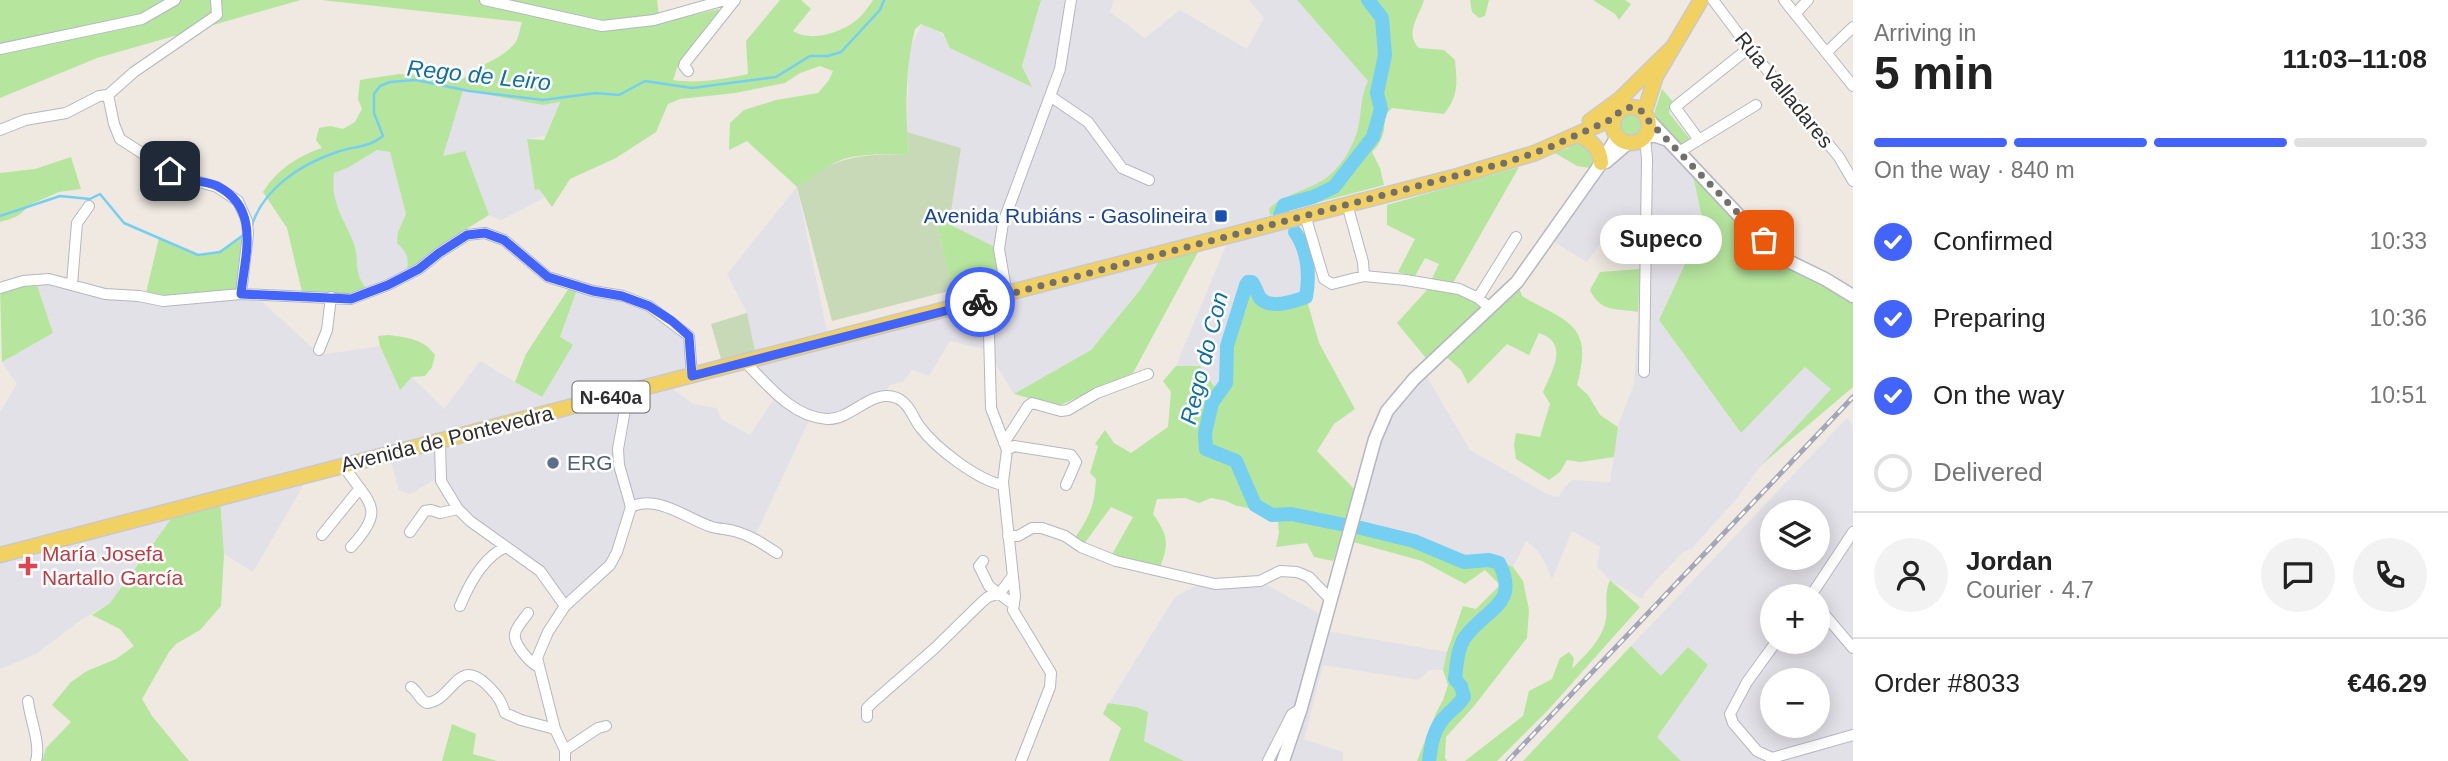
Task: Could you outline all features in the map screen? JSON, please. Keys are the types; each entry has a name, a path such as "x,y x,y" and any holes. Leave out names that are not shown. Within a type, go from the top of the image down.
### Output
{"main road":[{"name":"N-640a","path":"1567,138 1614,118 1627,107 1656,76 1701,0"},
{"name":"N-640a","path":"1567,138 1620,99 1672,48"},
{"name":"N-640a","path":"1567,138 1620,138 1637,142 1645,136 1646,116 1656,76"},
{"path":"1627,107 1639,109 1744,221 1784,259 1853,296"},
{"path":"1283,761 1301,708 1375,439 1387,411 1414,379 1517,282 1620,138 1614,118"},
{"path":"1645,136 1656,136 1668,141"},
{"path":"1583,137 1594,144 1601,155 1599,166"},
{"name":"Avenida de Pontevedra","path":"0,555 992,299 1508,162 1567,138"}],"street":[{"path":"0,49 142,19 175,0"},
{"path":"0,130 25,120 66,113 99,96 108,95 134,72 217,15 216,0"},
{"path":"485,0 602,26 654,20 725,0"},
{"path":"688,71 685,63 735,0"},
{"path":"1007,295 999,249 1003,223 1060,69 1071,0"},
{"name":"Rúa Valladares","path":"1713,0 1839,157 1853,181"},
{"path":"1784,0 1853,86"},
{"path":"1795,14 1808,0"},
{"path":"1827,52 1853,27"},
{"path":"1699,140 1675,107 1749,48"},
{"path":"108,95 120,139 170,171 217,187 238,201 247,221 248,234 241,294"},
{"path":"1050,96 1088,122 1122,168 1149,180"},
{"path":"1679,152 1756,105"},
{"path":"1644,372 1645,136"},
{"path":"1347,204 1363,262 1364,276"},
{"path":"72,284 77,223 89,206"},
{"path":"1305,215 1324,279 1332,284 1364,276 1442,286 1459,289 1478,298 1490,308"},
{"path":"0,288 35,279 72,284 105,294 163,300 241,294 351,299 388,285 419,269 467,235 485,233 504,240 548,277 649,306 672,321 689,336 692,376"},
{"path":"1478,298 1516,237"},
{"path":"319,350 327,330 331,298"},
{"path":"992,299 989,333 991,408 1005,446 1003,485 1013,610 1051,673 1050,687 1021,761"},
{"path":"745,362 784,402 818,417 829,419 883,396 895,397 902,401 921,428 948,454 994,484 1003,485"},
{"path":"1005,446 1028,405 1032,403 1061,411 1068,410 1097,393 1149,374"},
{"path":"606,726 598,728 565,756 555,729 537,658 548,632 565,606 610,565 616,556 631,507 618,449 628,393"},
{"path":"440,441 441,481 458,509 470,521 540,571 565,606"},
{"path":"1005,446 1071,455 1076,462 1066,485"},
{"path":"344,466 373,511 369,528 351,547"},
{"path":"321,535 356,493 361,491"},
{"path":"631,507 654,503 715,528 737,531 754,538 776,553"},
{"path":"410,532 425,511 440,513 458,509"},
{"path":"1007,536 1018,536 1032,528 1042,528 1116,561 1216,583 1260,581 1280,572 1297,572 1309,578 1331,600"},
{"path":"1818,584 1853,531"},
{"path":"460,606 477,574 493,555 506,547"},
{"path":"983,561 979,566 989,586 1014,605"},
{"path":"867,717 867,708 872,703 982,602 1000,593 1012,577"},
{"path":"528,613 514,638 532,664 539,667"},
{"path":"1830,621 1853,648"},
{"path":"1767,654 1745,685 1730,714 1733,723 1757,751 1772,758 1853,735"},
{"path":"411,687 421,701 427,704 442,697 460,677 472,675 480,678 502,699 505,713 555,729"},
{"path":"28,701 38,746 36,761"},
{"path":"1268,761 1292,714 1301,708"}],"shaded area":[{"path":"1041,0 1114,0 1110,12 1145,38 1180,10 1247,49 1264,18 1249,0 1297,0 1368,81 1373,137 1340,180 1284,205 1280,215 1305,246 1309,282 1306,297 1291,303 1267,303 1260,298 1252,282 1248,282 1227,346 1226,383 1222,389 1213,385 1200,366 1176,366 1230,236 1166,251 1140,290 1091,350 1014,394 987,350 950,341 929,376 912,370 903,382 890,385 883,396 833,418 814,410 754,538 654,503 631,507 610,565 565,606 540,571 470,521 434,480 410,494 399,490 389,455 298,479 303,486 253,572 224,554 220,498 179,508 110,603 81,620 36,654 0,669 0,412 17,384 2,362 53,333 35,279 93,292 254,294 320,355 380,346 400,390 412,377 444,409 480,361 541,397 572,346 560,338 578,287 649,306 689,336 692,376 671,381 673,389 693,404 717,408 721,419 750,435 778,393 752,366 755,351 747,313 727,274 797,187 829,341 1002,299 993,246 949,224 961,148 907,132 909,51 922,24 937,30 958,51 1031,86 1022,66"},
{"path":"458,89 542,105 560,101 545,136 527,139 536,190 539,188 544,198 501,220 489,215 465,151 443,156"},
{"path":"1645,137 1660,143 1693,175 1702,218 1698,236 1659,320 1740,432 1806,366 1831,389 1761,465 1738,497 1692,548 1682,553 1646,591 1642,599 1610,580 1597,567 1600,547 1572,531 1552,579 1545,562 1526,541 1513,567 1487,555 1466,560 1412,537 1353,519 1381,423 1430,363 1428,379 1470,450 1547,494 1558,497 1571,480 1610,482 1619,423 1634,384 1642,251 1636,225 1620,216 1587,262 1549,239 1597,169"},
{"path":"377,150 390,152 406,214 398,232 409,259 406,275 369,292 360,281 352,239 336,207 333,173"},
{"path":"1847,418 1853,425 1853,761 1681,761 1657,737 1661,677 1631,646 1760,510 1760,570 1830,570 1830,500 1769,500"},
{"path":"1264,579 1267,585 1318,613 1331,632 1447,652 1443,670 1429,670 1419,680 1323,665 1304,739 1343,752 1343,761 1184,761 1144,741 1136,707 1109,703 1175,597 1205,581"}],"green space":[{"path":"0,0 301,0 97,58 0,98"},
{"path":"321,0 657,0 660,23 719,9 719,15 677,68 673,80 692,81 748,74 746,41 780,0 801,0 811,9 793,31 818,36 853,23 873,0 1041,0 1022,66 1032,87 950,48 943,33 921,24 915,29 908,76 909,155 847,158 837,161 797,187 747,141 729,150 730,123 744,110 776,100 818,93 833,71 820,66 800,73 785,83 735,93 680,99 668,104 656,132 616,158 570,179 552,207 539,189 535,190 527,139 544,140 560,102 542,105 463,90 443,156 465,151 489,215 452,238 439,253 406,275 407,258 397,243 398,232 406,214 390,152 377,150 334,173 336,201 353,241 360,278 369,292 351,299 303,296 287,228 263,192 288,165 322,148 316,140 319,128 330,126 343,129 355,122 362,109 358,99 360,80 399,74 455,76 463,79 509,49 516,41 522,22"},
{"path":"1297,0 1424,0 1414,25 1413,37 1419,48 1444,50 1455,60 1456,88 1444,114 1392,108 1384,116 1382,136 1372,152 1384,185 1270,215 1269,209 1274,204 1326,178 1342,162 1356,135 1368,81"},
{"path":"1470,0 1489,0 1485,16 1479,18 1472,12"},
{"path":"1593,0 1625,0 1631,4 1619,20 1615,14"},
{"path":"1662,89 1674,103 1669,113 1690,139 1681,146 1655,119"},
{"path":"1631,114 1639,117 1642,125 1639,133 1631,136 1623,133 1620,125 1623,117"},
{"path":"907,132 961,148 949,224 937,225 953,290 832,321 797,187 828,166 852,158 909,155"},
{"path":"1564,139 1594,144 1597,169 1577,166 1555,153 1569,148"},
{"path":"71,157 81,189 59,192 27,206 16,217 0,222 0,173 35,169"},
{"path":"1519,167 1449,290 1476,301 1485,311 1517,282 1522,296 1564,320 1573,327 1579,337 1582,349 1577,385 1588,395 1600,415 1618,427 1614,457 1580,462 1567,460 1560,472 1549,480 1516,459 1514,445 1516,433 1540,437 1550,404 1543,392 1554,367 1554,343 1539,333 1529,355 1507,344 1468,384 1461,370 1442,353 1430,363 1397,323 1426,291 1439,264 1425,258 1415,276 1398,272 1415,239 1387,225 1387,205"},
{"path":"1693,175 1784,259 1853,296 1853,387 1761,465 1831,389 1805,367 1741,433 1659,320 1698,236 1702,218"},
{"path":"949,224 993,246 1002,296 957,308 937,225"},
{"path":"242,236 244,267 241,294 145,297 159,238 183,250 201,255 219,251"},
{"path":"1204,241 1133,373 1058,406 1014,394 1091,350 1140,290 1166,251"},
{"path":"1640,269 1638,312 1604,306 1590,290 1600,272"},
{"path":"35,279 53,333 2,362 0,288"},
{"path":"1252,282 1264,302 1283,304 1306,297 1319,343 1355,409 1334,424 1317,451 1360,495 1353,519 1412,537 1466,560 1487,555 1513,567 1523,581 1529,610 1527,638 1446,737 1447,761 1417,761 1448,685 1443,670 1463,606 1476,609 1500,585 1485,570 1465,584 1422,561 1347,541 1339,543 1333,561 1314,557 1307,543 1276,547 1278,522 1249,508 1211,498 1199,503 1185,498 1157,499 1153,514 1166,541 1159,570 1110,558 1133,517 1111,507 1084,544 1073,541 1087,519 1094,498 1096,479 1090,473 1098,446 1095,444 1105,430 1114,443 1131,453 1168,427 1171,392 1163,381 1176,366 1200,366 1213,385 1222,389 1229,336 1246,285"},
{"path":"571,285 578,287 560,337 573,345 542,397 515,382 526,354"},
{"path":"747,313 755,351 721,359 711,324"},
{"path":"389,335 421,342 435,355 432,367 425,376 412,377 400,390 378,336"},
{"path":"220,498 224,554 221,606 200,630 176,644 169,652 142,699 152,716 189,761 42,761 46,748 71,722 52,705 71,682 87,671 116,659 134,646 120,629 92,615 110,603 179,508"},
{"path":"1610,580 1640,607 1549,709 1497,761 1465,761 1523,716 1529,691 1552,679 1560,658 1569,652 1574,658 1572,669 1591,648 1605,624"},
{"path":"1631,646 1661,676 1688,647 1708,665 1657,737 1681,761 1523,761"},
{"path":"1108,703 1136,707 1148,712 1144,741 1184,761 1109,761 1121,728 1103,714"},
{"path":"452,724 476,734 473,754 497,761 442,761"}],"waterway":[{"name":"Rego de Leiro","path":"252,225 265,200 297,171 324,157 367,145 383,136 374,113 374,94 380,86 390,82 416,80 469,91 543,100 596,93 619,95 645,81 692,88 776,77 810,56 828,56 841,52 880,10 884,0"},
{"name":"Rego do Con","path":"1280,215 1284,205 1313,197 1334,187 1373,137 1381,109 1377,93 1385,55 1382,18 1368,0"},
{"name":"Rego de Leiro","path":"0,216 60,196 90,199 100,194 124,223 198,255 220,252 242,236"},
{"name":"Rego do Con","path":"1295,232 1307,263 1306,297 1283,304 1264,302 1252,282 1246,285 1227,346 1226,383 1212,403 1205,433 1206,449 1236,461 1255,505 1272,515 1291,514 1345,525"},
{"name":"Rego do Con","path":"1361,528 1414,541 1464,562 1489,560 1499,563 1504,577 1506,588 1503,597 1466,636 1461,646 1455,679 1461,686 1464,697 1437,728 1429,761"}],"railway":[{"path":"1508,761 1853,397"}],"way so far":[{"path":"980,302 1508,162 1548,148 1614,118 1627,107 1639,109 1644,113 1764,240"}],"place":[{"name":"Avenida Rubiáns - Gasolineira","path":"1221,216"},
{"name":"Supeco","path":"1764,240"},
{"name":"ERG","path":"553,463"},
{"name":"María Josefa Nartallo García","path":"28,566"}],"route":[{"path":"170,171 208,183 238,201 247,221 248,234 241,294 351,299 388,285 419,269 467,235 485,233 504,240 548,277 593,291 622,296 649,306 672,321 689,336 692,376 980,302"}]}
